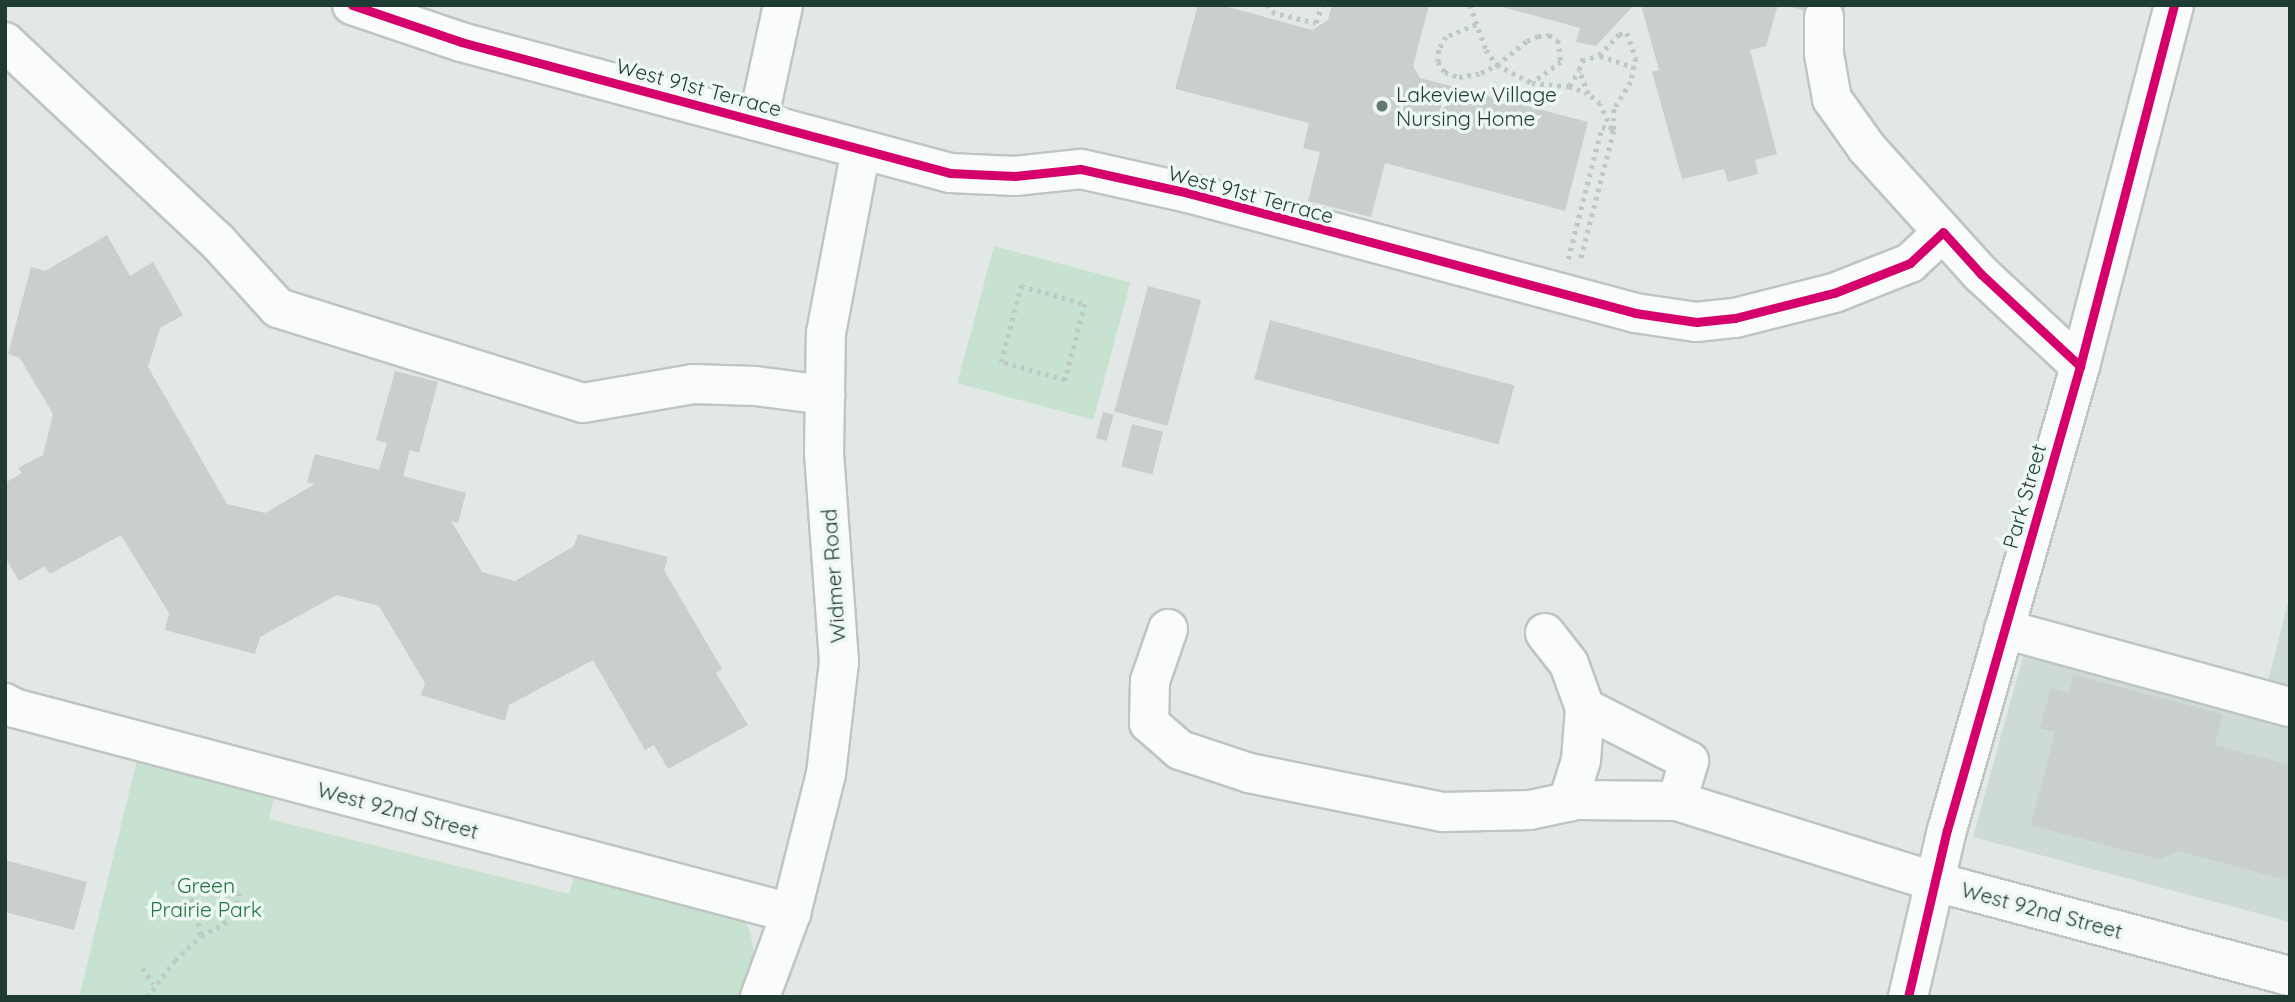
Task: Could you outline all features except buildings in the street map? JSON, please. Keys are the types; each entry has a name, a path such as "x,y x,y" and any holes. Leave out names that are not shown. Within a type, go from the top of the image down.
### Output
{"street":[{"name":"West 91st Terrace","path":"352,5 461,42 950,173 1015,176 1081,169 1188,193 1635,313 1696,322 1735,318 1834,293 1910,263 1943,232"},
{"path":"758,121 783,5"},
{"name":"Park Street","path":"1908,997 1947,830 2080,366 2175,5"},
{"path":"1824,17 1824,54 1832,99 1867,148 1981,274 2080,366"},
{"path":"5,42 219,242 278,308 583,403 693,384 755,386 825,395"},
{"name":"Widmer Road","path":"760,997 791,913 826,774 839,662 824,455 826,333 861,149"},
{"name":"West 92nd Street","path":"1168,629 1150,681 1149,723 1180,750 1249,773 1443,813 1530,810 1568,802 1633,799 1677,801 1936,882 2290,976"},
{"path":"2004,629 2290,707"},
{"path":"1545,633 1569,664 1584,708 1581,760 1568,802"},
{"name":"West 92nd Street","path":"5,703 14,708 791,913"},
{"path":"1584,708 1689,761 1677,801"}],"path":[{"path":"1266,5 1272,12 1316,23 1322,5"},
{"path":"1470,5 1486,50 1497,65 1532,83 1569,86 1588,94 1600,104 1613,130"},
{"path":"1476,25 1446,37 1439,50 1438,62 1445,72 1459,77 1481,73 1538,36 1549,36 1558,40 1561,62 1532,83"},
{"path":"1580,263 1613,130 1614,109 1626,93 1636,58 1627,33 1619,34 1599,55 1582,61"},
{"path":"1569,86 1579,70 1583,53"},
{"path":"1599,55 1634,67"},
{"path":"1579,70 1588,94"},
{"path":"1567,260 1602,127 1613,130"},
{"path":"1021,286 1053,295 1085,304 1065,380 1001,362 1021,286"},
{"path":"172,881 186,891 196,906 201,936"},
{"path":"147,997 153,984 201,936 224,924 234,912 239,894 205,885 186,891"},
{"path":"143,968 153,984"}],"shaded area":[{"path":"2290,595 2290,922 1973,837 2034,617 2268,681"}],"green space":[{"path":"994,246 1130,282 1093,420 957,383"},
{"name":"Green Prairie Park","path":"138,756 275,793 269,819 569,894 576,869 730,912 745,921 750,932 754,953 748,977 740,997 79,997"}],"cycle path":[{"path":"352,5 461,42 950,173 1015,176 1081,169 1188,193 1635,313 1696,322 1735,318 1834,293 1910,263 1943,232 1981,274 2080,366"},
{"path":"1908,997 1947,830 2080,366 2174,5"}],"place":[{"name":"Lakeview Village Nursing Home","path":"1382,106"}]}
